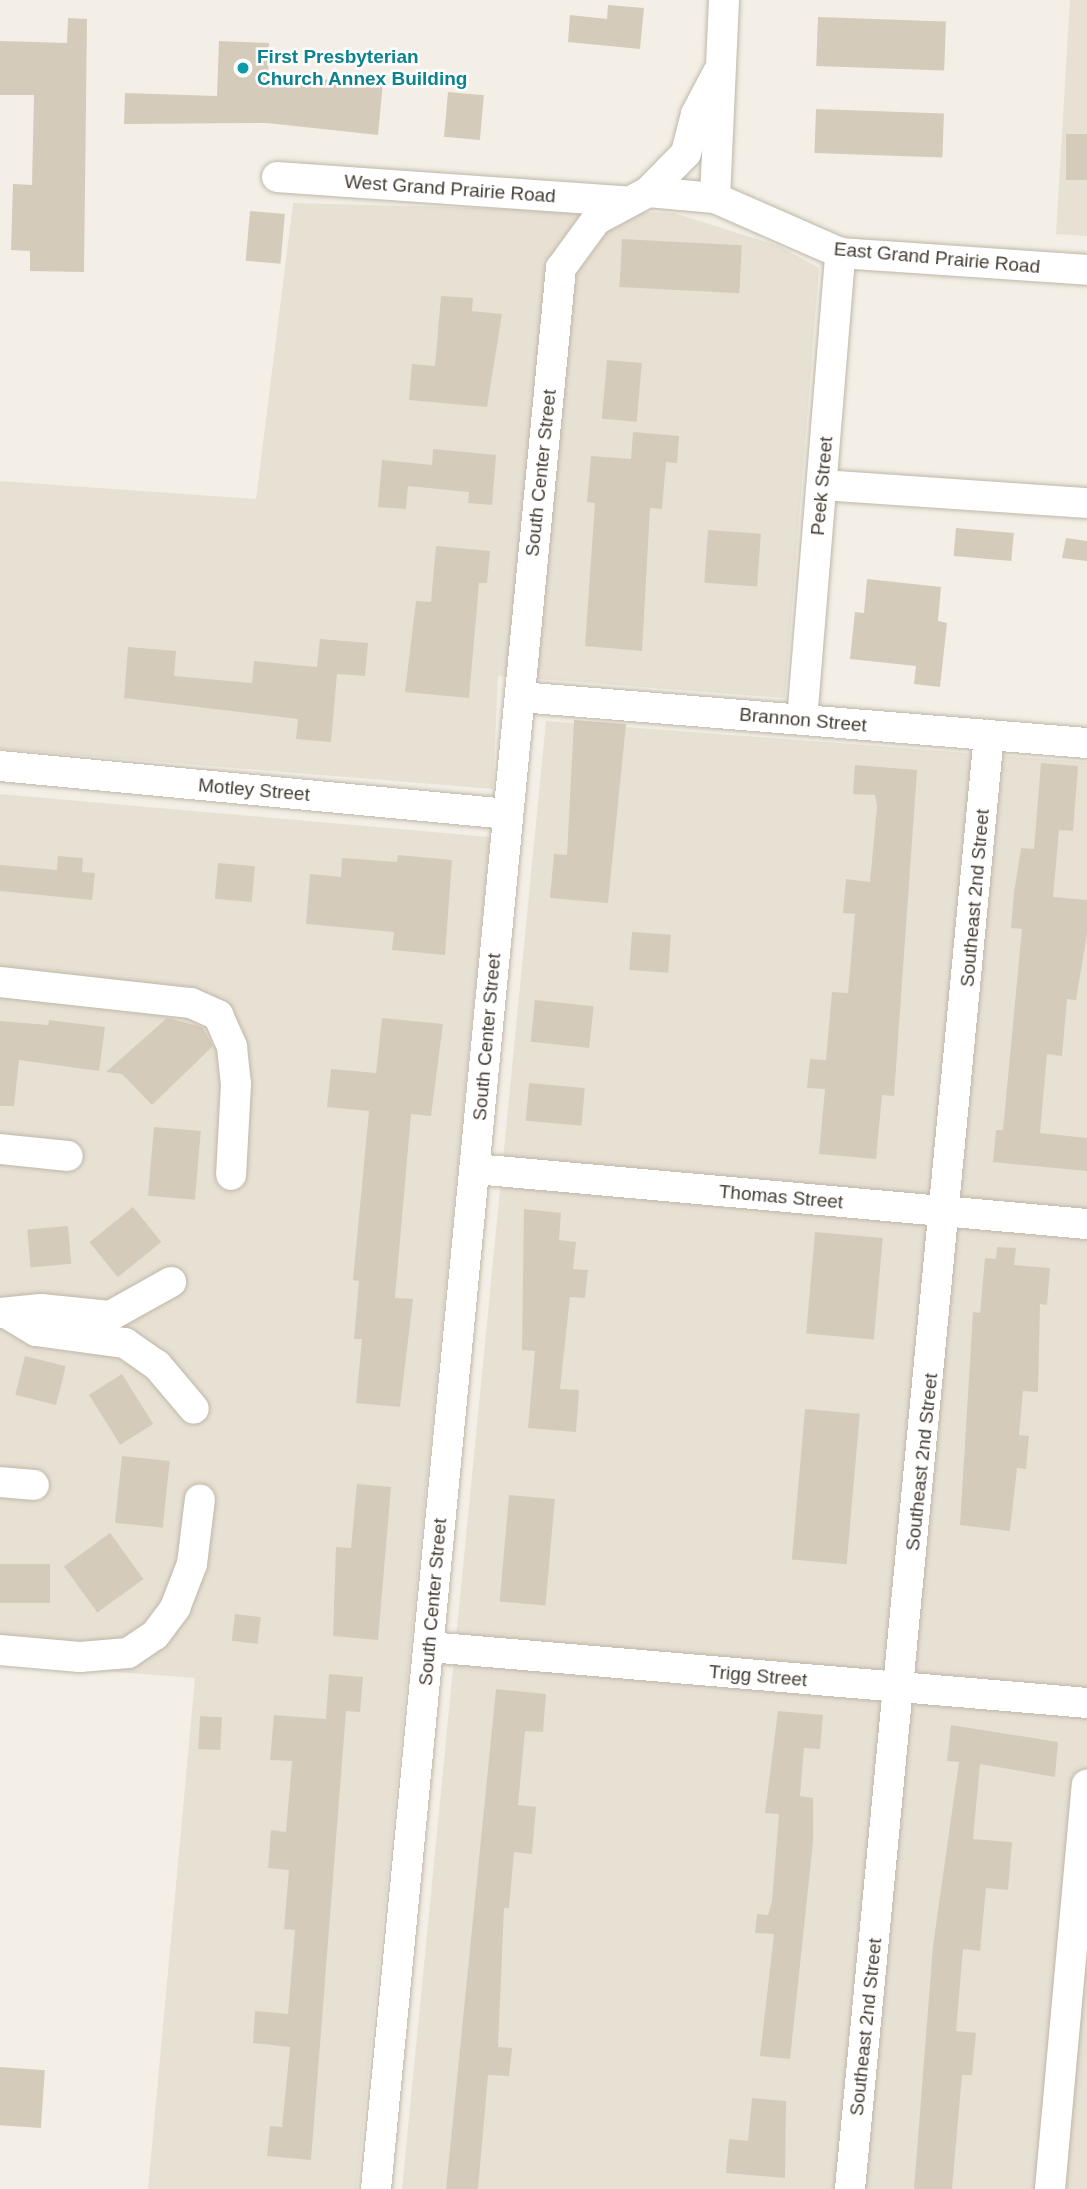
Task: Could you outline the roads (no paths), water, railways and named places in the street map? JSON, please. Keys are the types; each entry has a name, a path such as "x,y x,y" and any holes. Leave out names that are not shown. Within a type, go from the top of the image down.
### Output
{"street":[{"path":"635,196 715,198 724,0"},
{"name":"South Center Street","path":"376,2189 561,268 596,220 635,196 686,153 696,114 721,66"},
{"name":"West Grand Prairie Road","path":"277,177 635,196"},
{"name":"East Grand Prairie Road","path":"715,198 840,253 1087,270"},
{"name":"Peek Street","path":"802,720 840,253"},
{"path":"822,485 1087,503"},
{"name":"Brannon Street","path":"520,697 1087,743"},
{"name":"Southeast 2nd Street","path":"850,2189 947,1211 989,736"},
{"name":"Motley Street","path":"0,766 508,814"},
{"path":"0,982 191,1003 218,1016 232,1047 236,1084 231,1175"},
{"path":"0,1149 68,1156"},
{"name":"Thomas Street","path":"475,1169 1087,1224"},
{"path":"3,1313 41,1309 110,1316 171,1282"},
{"path":"3,1313 36,1331 125,1342 157,1366 194,1409"},
{"path":"0,1482 34,1485"},
{"path":"0,1650 80,1657 128,1653 155,1635 175,1608 192,1564 200,1499"},
{"name":"Trigg Street","path":"429,1647 1087,1703"},
{"path":"1050,2189 1087,1785"}],"place":[{"name":"First Presbyterian Church Annex Building","path":"243,68"}]}
